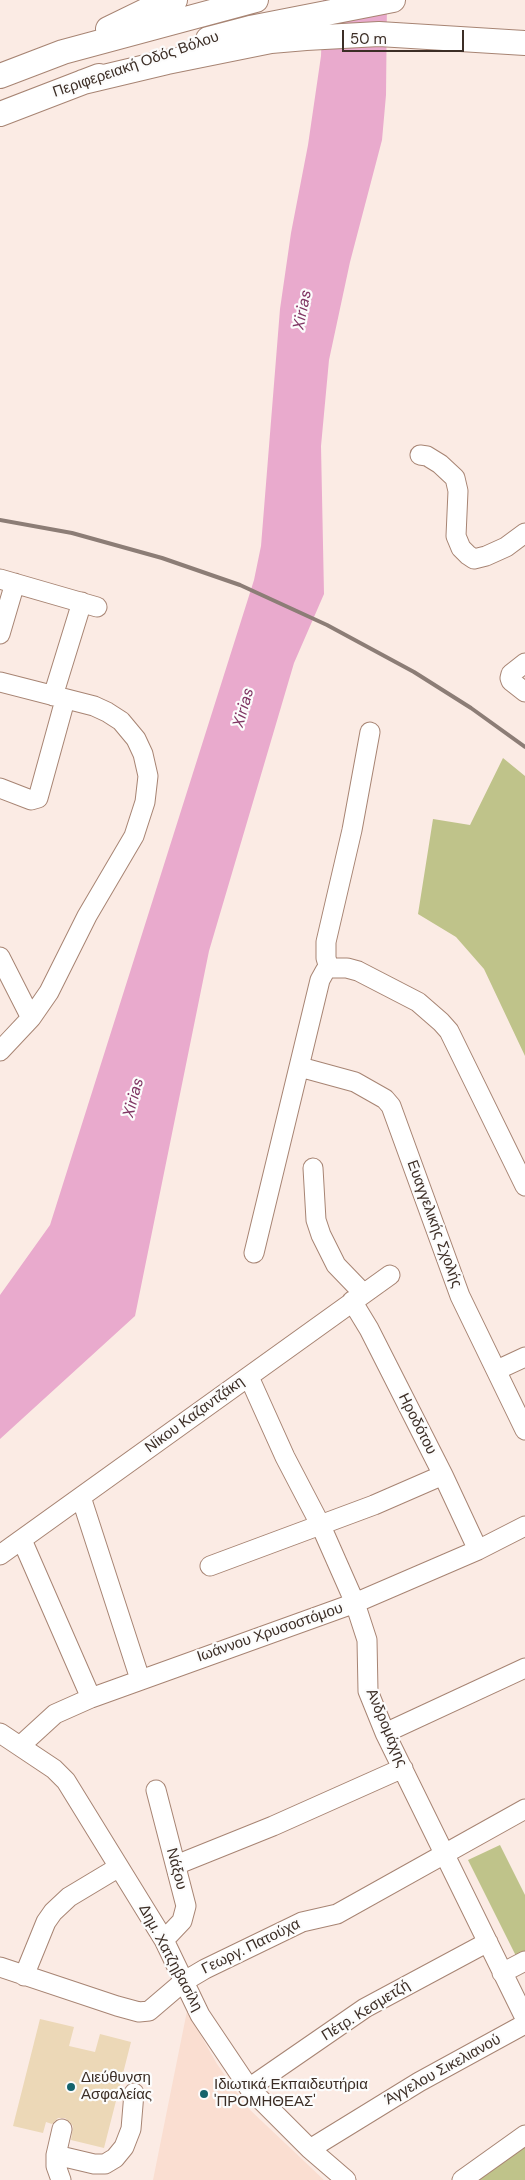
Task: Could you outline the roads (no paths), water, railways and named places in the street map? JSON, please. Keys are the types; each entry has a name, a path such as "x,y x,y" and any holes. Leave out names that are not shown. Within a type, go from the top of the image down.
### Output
{"main road":[{"path":"63,52 147,10 175,0"},
{"name":"Περιφερειακή Οδός Βόλου","path":"0,76 63,52 256,0"},
{"name":"Περιφερειακή Οδός Βόλου","path":"0,114 194,42 250,28 305,27 393,0"},
{"path":"305,27 365,34 525,43"}],"street":[{"path":"420,455 427,456 440,464 455,478 458,491 456,536 461,548 468,556 474,559 486,556 506,547 525,533"},
{"path":"0,634 8,581 90,604 59,698 38,798 31,800 0,788"},
{"path":"525,663 510,678 511,681 525,692"},
{"path":"0,682 94,706 107,712 120,721 136,739 143,754 148,776 146,802 134,836 87,916 56,979 31,1018 0,1052"},
{"path":"329,968 326,958 326,942 352,830 370,732"},
{"path":"0,957 31,1018"},
{"path":"254,1253 320,980 329,968 347,968 358,971 418,1002 441,1022 449,1031 525,1186"},
{"name":"Ευαγγελικής Σχολής","path":"300,1067 355,1082 385,1098 391,1106 460,1296 525,1430"},
{"name":"Ηροδότου","path":"313,1168 316,1220 320,1235 336,1265 358,1297 368,1328 443,1475 478,1550"},
{"name":"Νίκου Καζαντζάκη","path":"0,1556 390,1275"},
{"path":"497,1370 525,1357"},
{"name":"Ανδρομάχης","path":"248,1377 288,1464 321,1526 355,1603 367,1640 368,1691 385,1733 525,2018"},
{"path":"210,1566 321,1526 443,1475"},
{"path":"81,1497 140,1679"},
{"name":"Ιωάννου Χρυσοστόμου","path":"20,1746 55,1714 90,1698 355,1603 478,1550 525,1526"},
{"path":"22,1540 90,1698"},
{"path":"385,1733 525,1668"},
{"name":"Δημ. Χατζηβασίλη","path":"0,1734 54,1769 66,1781 164,1940 200,2015 249,2088 310,2149 346,2180"},
{"path":"176,1865 273,1826 403,1768"},
{"name":"Νάξου","path":"156,1790 185,1902 185,1912 180,1925 164,1940"},
{"name":"Γεωργ. Πατούχα","path":"0,1967 139,2012 152,2010 183,1982 205,1969 302,1922 337,1914 444,1856 525,1809"},
{"path":"24,1976 46,1922 53,1912 69,1897 119,1868"},
{"name":"Πέτρ. Κεσμετζή","path":"249,2088 365,2008 488,1942"},
{"path":"502,1973 525,1961"},
{"name":"Άγγελου Σικελιανού","path":"310,2149 418,2082 525,2024"},
{"path":"56,2155 94,2164 104,2164 115,2158 124,2147 131,2129 134,2093"},
{"path":"61,2180 56,2166 56,2155 62,2129"},
{"path":"462,2180 525,2135"}],"water":[{"name":"Xirias","path":"323,0 387,0 386,95 382,140 350,262 329,360 321,446 324,594 294,663 209,951 135,1316 0,1439 0,1295 50,1225 254,580 261,546 280,309 321,56"}],"railway":[{"path":"0,520 72,533 162,558 240,585 327,625 414,672 471,708 525,747"}],"place":[{"name":"Διεύθυνση Ασφαλείας","path":"71,2087"},
{"name":"Ιδιωτικά Εκπαιδευτήρια 'ΠΡΟΜΗΘΕΑΣ'","path":"204,2094"}]}
